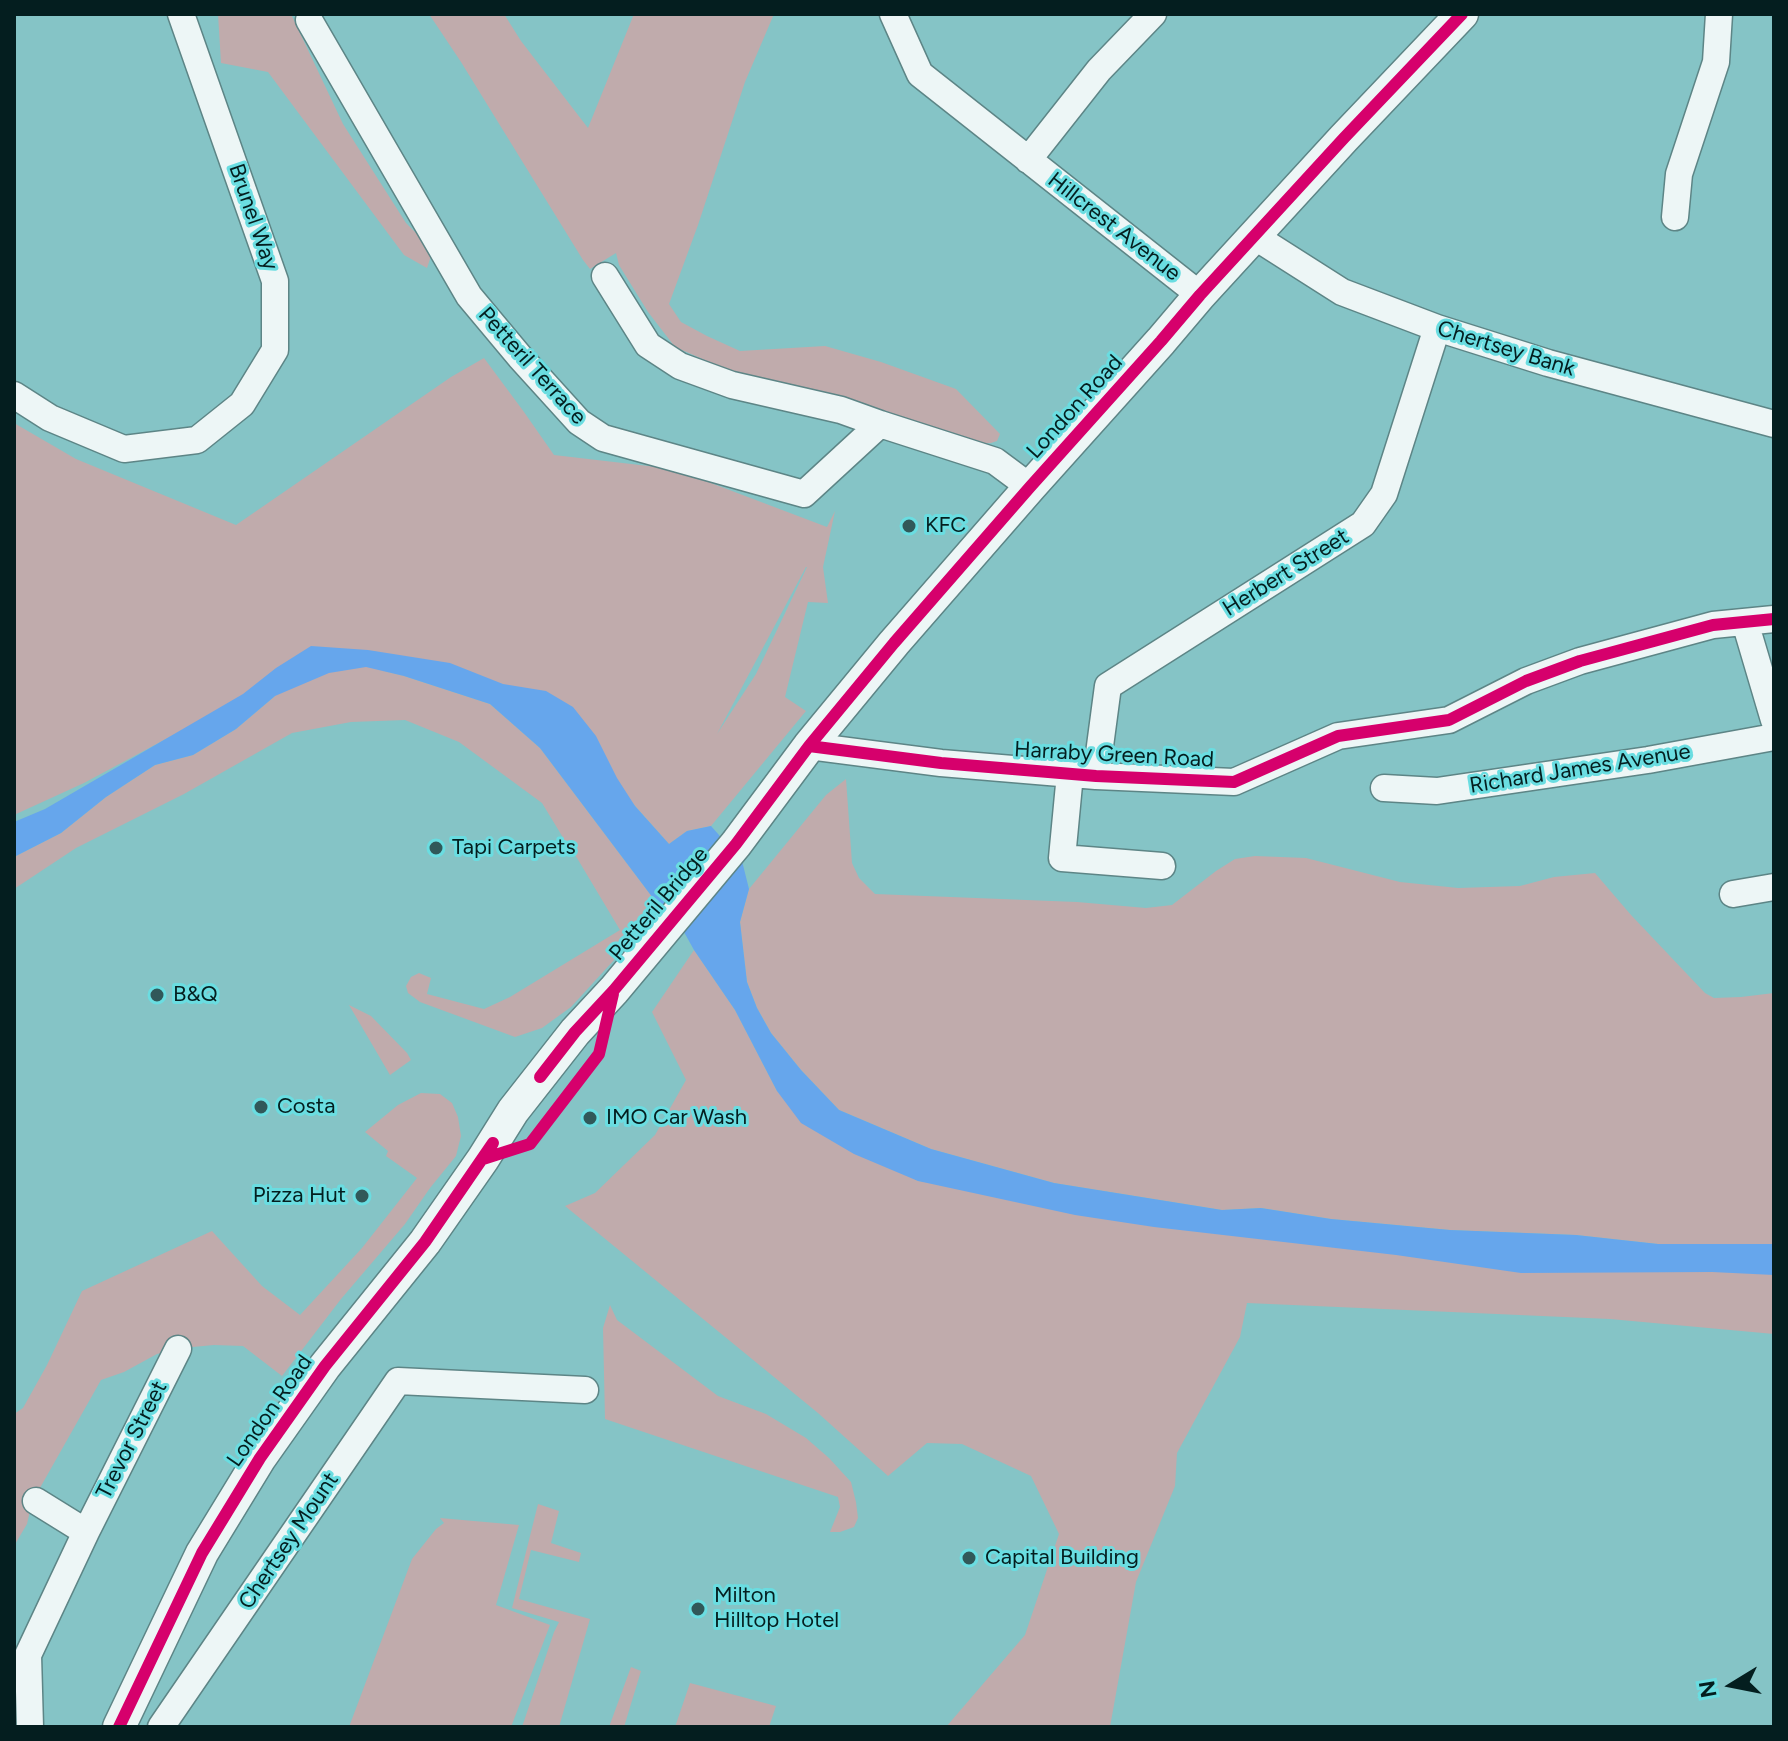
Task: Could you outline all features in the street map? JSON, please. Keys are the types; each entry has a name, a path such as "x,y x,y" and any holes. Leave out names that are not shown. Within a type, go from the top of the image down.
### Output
{"main road":[{"name":"London Road","path":"736,844 809,746 1030,487 1200,295 1462,14"},
{"name":"Petteril Bridge","path":"614,990 736,844"},
{"name":"London Road","path":"119,1727 202,1553 260,1458 325,1366 425,1242 513,1111 575,1032 614,990"}],"street":[{"name":"Brunel Way","path":"14,395 50,418 124,449 197,440 242,404 275,350 275,281 181,14"},
{"name":"Hillcrest Avenue","path":"893,14 920,74 1200,295"},
{"name":"Hillcrest Avenue","path":"1028,160 1099,70 1153,14"},
{"path":"1675,217 1679,174 1716,62 1719,14"},
{"name":"Petteril Terrace","path":"309,20 469,296 579,422 603,438 804,494 880,424"},
{"name":"Chertsey Bank","path":"1254,236 1342,292 1437,328 1548,363 1774,424"},
{"path":"605,276 648,345 680,366 732,385 841,410 995,461 1030,487"},
{"name":"Herbert Street","path":"1162,866 1062,858 1108,686 1363,524 1384,494 1437,328"},
{"name":"Harraby Green Road","path":"809,746 941,763 1083,775 1234,782 1338,736 1449,720 1526,681 1569,664 1713,625 1774,619"},
{"path":"1745,622 1774,720"},
{"name":"Richard James Avenue","path":"1384,788 1437,791 1648,760 1774,737"},
{"path":"1733,894 1774,887"},
{"name":"Trevor Street","path":"30,1727 28,1655 178,1349"},
{"name":"Chertsey Mount","path":"161,1727 398,1381 585,1390"},
{"path":"36,1501 86,1532"}],"shaded area":[{"path":"218,14 291,14 343,124 406,223 433,250 427,268 404,255 268,72 221,63"},
{"path":"429,14 504,14 588,128 634,14 774,14 745,82 669,304 681,322 740,351 825,346 956,389 1000,434 997,441 962,445 871,433 675,347 648,312 619,265 616,253 590,269 583,260"},
{"path":"484,358 554,455 674,469 827,527 835,511 823,567 828,603 808,602 785,697 806,711 711,826 687,831 669,844 546,706 377,670 490,704 540,748 656,902 614,960 571,1007 542,1028 515,1037 420,1002 408,993 406,986 411,977 419,973 431,978 427,994 484,1009 510,997 620,930 542,803 459,742 405,720 351,722 292,733 184,794 76,848 14,889 14,857 61,833 106,797 155,765 193,755 236,729 275,696 255,691 84,783 14,815 14,423 76,459 236,525 451,377","holes":["807,567 756,674 717,734"]},
{"path":"846,779 852,863 859,878 875,894 1077,902 1146,908 1172,905 1235,859 1255,856 1306,858 1400,882 1458,888 1520,886 1554,877 1595,873 1705,993 1714,998 1774,993 1774,1244 1658,1244 1576,1235 1450,1230 1331,1219 1261,1208 1222,1210 1054,1183 931,1149 839,1110 771,1033 757,1008 747,982 740,922 749,889 826,795"},
{"path":"694,950 735,1010 777,1091 918,1181 1774,1274 1774,1334 1610,1319 1247,1303 1240,1337 1177,1453 1175,1486 1136,1582 1110,1727 946,1727 1025,1635 1059,1534 1031,1476 962,1444 927,1443 888,1476 818,1413 565,1206 595,1193 655,1135 686,1080 652,1012"},
{"path":"349,1005 371,1016 411,1060 390,1075"},
{"path":"421,1093 440,1094 452,1103 461,1136 456,1156 282,1376 243,1346 214,1345 157,1354 124,1372 101,1380 32,1502 27,1524 14,1546 14,1414 23,1408 47,1365 82,1291 212,1231 262,1286 300,1315 362,1248 417,1178 386,1156 388,1151 365,1132 398,1105"},
{"path":"610,1305 617,1320 718,1396 766,1414 806,1438 829,1458 851,1482 858,1518 854,1527 830,1532 840,1507 838,1497 605,1419 603,1328"},
{"path":"538,1504 559,1511 551,1543 581,1553 579,1562 531,1550 519,1599 590,1619 559,1727 522,1727 559,1622 512,1608"},
{"path":"440,1518 519,1525 496,1605 550,1625 511,1727 349,1727 412,1559 444,1523"},
{"path":"631,1667 641,1671 624,1727 609,1727"},
{"path":"690,1683 776,1706 769,1727 675,1727"}],"water":[{"path":"311,646 368,650 450,663 503,684 546,691 573,707 596,736 635,806 669,844 687,831 711,826 742,861 749,889 740,922 747,982 757,1008 771,1033 839,1110 931,1149 1054,1183 1222,1210 1261,1208 1331,1219 1450,1230 1576,1235 1658,1244 1774,1244 1774,1275 1712,1272 1521,1273 1154,1227 1075,1215 918,1181 854,1154 801,1123 777,1091 735,1010 679,923 656,902 540,748 490,704 404,676 366,667 329,673 275,696 236,729 193,755 155,765 106,797 61,833 14,857 14,822 45,809 243,694"}],"cycle path":[{"path":"540,1077 736,844 809,746 894,643 1200,295 1462,14"},
{"path":"809,746 941,763 1096,776 1234,782 1338,736 1449,720 1526,681 1580,661 1713,625 1774,619"},
{"path":"483,1159 530,1144 599,1054 613,994"},
{"path":"119,1727 202,1553 260,1458 325,1366 425,1242 493,1143"}],"place":[{"name":"KFC","path":"909,526"},
{"name":"Tapi Carpets","path":"436,848"},
{"name":"B&Q","path":"157,995"},
{"name":"Costa","path":"261,1107"},
{"name":"IMO Car Wash","path":"590,1118"},
{"name":"Pizza Hut","path":"362,1196"},
{"name":"Capital Building","path":"969,1558"},
{"name":"Milton Hilltop Hotel","path":"698,1609"}]}
